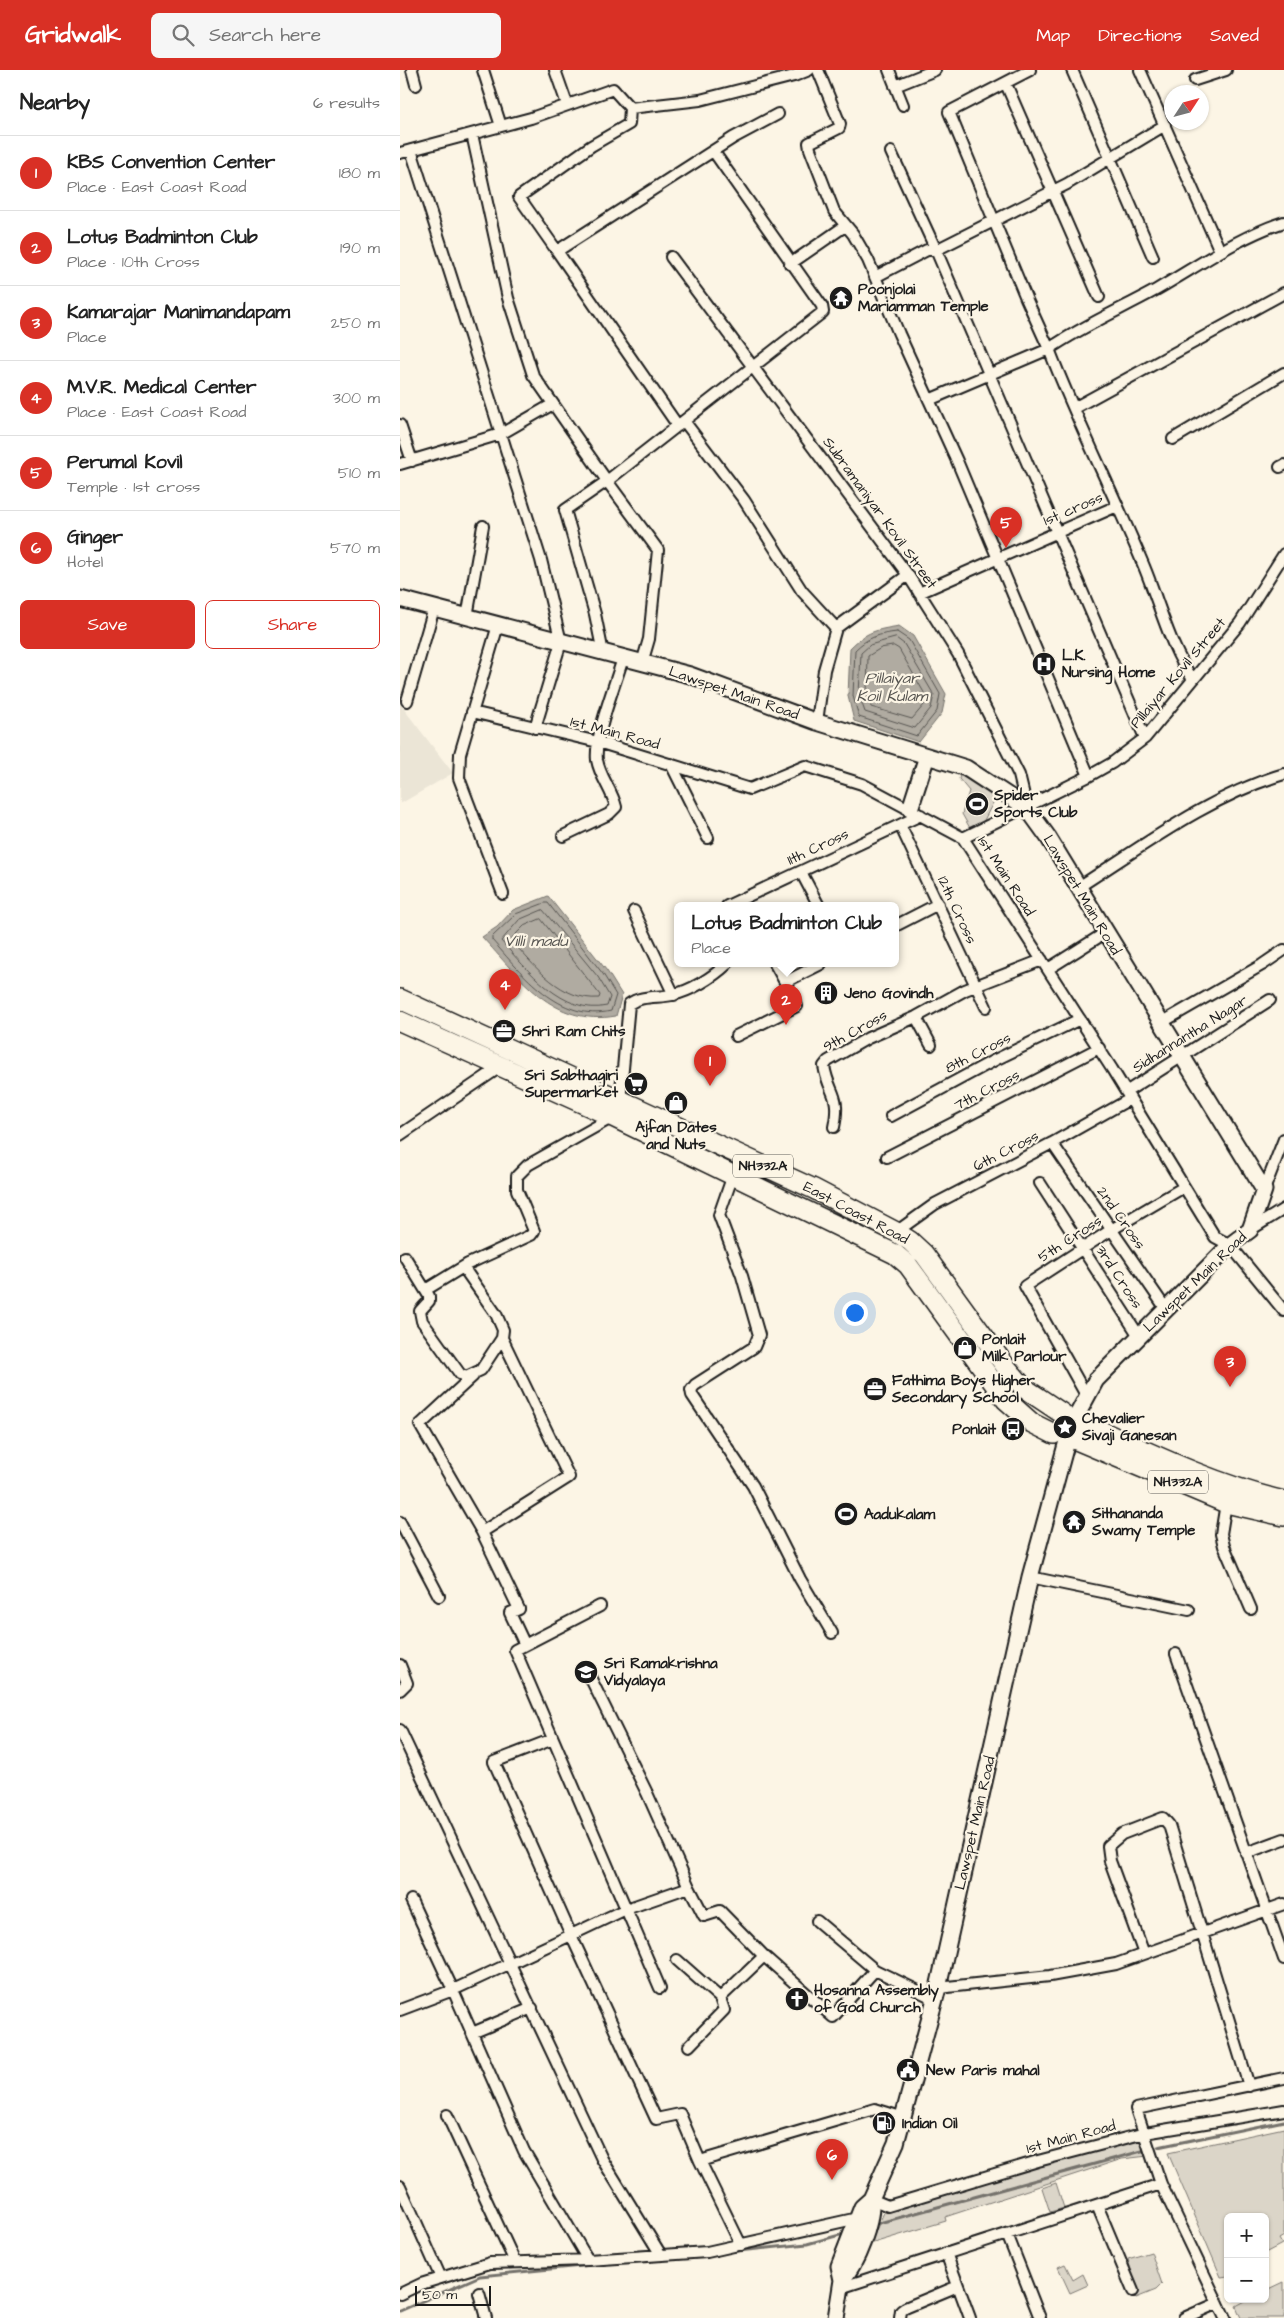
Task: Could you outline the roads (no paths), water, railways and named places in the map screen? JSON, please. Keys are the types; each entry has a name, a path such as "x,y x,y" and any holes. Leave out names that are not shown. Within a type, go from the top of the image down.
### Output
{"highway":[{"name":"East Coast Road","path":"400,1000 616,1109 733,1175 895,1254 908,1265 1006,1400 1032,1423 1069,1428 1248,1493 1284,1501"},
{"name":"East Coast Road","path":"400,1020 503,1066 616,1109 814,1189 896,1232 910,1241 924,1254 1024,1388 1069,1428 1226,1503 1284,1516"}],"street":[{"path":"412,70 416,85"},
{"path":"483,70 501,126"},
{"path":"556,70 567,104"},
{"path":"630,108 700,100 809,70"},
{"path":"818,70 840,124 839,128 813,139 809,143 810,149 834,211 853,234 875,277 930,400 1089,776"},
{"path":"889,70 903,105"},
{"path":"895,86 935,70"},
{"path":"1030,70 949,112 1026,298 1187,671 1194,679"},
{"path":"1072,70 1154,258"},
{"path":"1140,70 1164,123"},
{"path":"1195,80 1226,70"},
{"path":"1006,84 1099,297"},
{"path":"535,728 561,642 541,560 501,434 405,151 531,118 613,89 630,108 629,124 591,146 519,197 681,423 744,500 802,591 836,628"},
{"path":"557,251 714,152 733,138 778,114"},
{"path":"875,277 927,250 936,250 1053,192 1164,126"},
{"path":"1167,130 1220,251"},
{"path":"472,134 508,298 533,375 658,550 649,639 642,663"},
{"path":"603,652 596,614 565,510 607,481 823,312 822,306 790,264 714,152"},
{"path":"891,152 936,250 1145,738"},
{"path":"930,400 1049,349 1076,330 1155,290 1220,251 1284,222"},
{"path":"790,264 845,226"},
{"name":"Subramaniyar Kovil Street","path":"671,257 908,575 958,654 1019,775 1027,808"},
{"path":"1074,408 1198,342 1284,292"},
{"path":"1173,439 1284,373"},
{"path":"400,464 501,434 553,404"},
{"path":"400,425 412,461"},
{"name":"1st cross","path":"919,593 1117,506"},
{"path":"467,617 483,526"},
{"name":"Pillaiyar Kovil Street","path":"963,838 1089,776 1112,763 1145,738 1240,623 1284,554"},
{"path":"817,722 824,670 836,628 908,575"},
{"name":"Lawspet Main Road","path":"400,600 690,675 817,722 966,768 1027,808 1048,837 1077,888 1264,1190 1250,1230 1230,1245 1096,1380 1069,1428 1030,1577 937,1994 896,2143 871,2199"},
{"path":"407,701 434,608"},
{"path":"498,625 460,754 459,778 503,894"},
{"path":"563,836 609,814 616,806 599,766 598,742 623,658"},
{"name":"1st Main Road","path":"472,712 598,742 750,789 805,766 862,784 963,838 1099,1048 1215,1236 1230,1245 1281,1298 1284,1311"},
{"path":"916,812 927,756"},
{"path":"671,764 708,838"},
{"path":"1077,888 1208,807 1239,791 1284,774"},
{"name":"11th Cross","path":"736,902 900,826 916,812"},
{"name":"12th Cross","path":"900,826 986,1007"},
{"path":"801,872 818,902"},
{"path":"899,924 938,904"},
{"path":"634,912 674,995"},
{"path":"1048,969 1105,933"},
{"path":"1161,1023 1262,965 1284,950"},
{"name":"9th Cross","path":"834,1128 837,1102 824,1066 828,1061 868,1038 916,1017 976,985 1042,960"},
{"path":"427,1289 463,1267 531,1235 534,1231 515,1182 521,1170 616,1109 629,1004 635,1000 674,995 697,985 723,967"},
{"path":"736,1036 797,1006 777,967"},
{"path":"785,982 815,967"},
{"name":"Sidhannantha Nagar","path":"1128,1095 1270,1000"},
{"path":"916,1017 931,1045"},
{"name":"8th Cross","path":"891,1116 1080,1019"},
{"name":"7th Cross","path":"887,1157 1099,1048"},
{"path":"400,1135 503,1066"},
{"name":"6th Cross","path":"896,1232 935,1204 1052,1144 1128,1095"},
{"path":"1264,1190 1284,1140"},
{"name":"2nd Cross","path":"1052,1144 1166,1309"},
{"path":"733,1175 719,1215 742,1276 759,1336 754,1347 695,1385 691,1390 692,1395 753,1486 800,1579 832,1633"},
{"name":"3rd Cross","path":"1040,1183 1139,1336"},
{"name":"5th Cross","path":"1086,1395 1025,1286 1112,1230 1184,1187"},
{"path":"1250,1230 1284,1208"},
{"path":"405,1257 427,1289 428,1301 420,1312 422,1321 460,1374 466,1377 473,1376"},
{"path":"463,1267 496,1314 503,1330 502,1338 481,1370 420,1425 482,1532 519,1610 510,1613 525,1645"},
{"path":"482,1532 569,1477 502,1338"},
{"path":"1226,1503 1221,1534 1224,1546 1251,1609"},
{"path":"400,1522 439,1596"},
{"path":"1030,1577 1189,1610"},
{"path":"600,1606 515,1650 660,1988"},
{"path":"1176,1654 1284,1960"},
{"path":"400,1665 407,1683 400,1690"},
{"path":"589,1675 647,1793 704,1916 720,1911 764,1956 833,2016 875,1970"},
{"path":"400,1730 602,2159 661,2255"},
{"path":"553,1739 494,1762 656,2119 680,2114 700,2161 741,2245"},
{"path":"1144,1954 1110,1861 1108,1846 1122,1834 1163,1818 1169,1826 1249,2086"},
{"path":"1246,1853 1284,1839"},
{"path":"400,2010 453,1990 626,1909 689,1887"},
{"path":"411,1900 524,2152 588,2260"},
{"path":"817,1921 875,1970 937,1994 1116,1964 1284,1904"},
{"path":"720,1998 764,1956"},
{"path":"676,1960 720,1998 724,2010 689,2046"},
{"path":"472,2034 532,2008"},
{"path":"1225,2318 1161,2184 1136,2109 1284,2078"},
{"path":"700,2161 875,2109 904,2118"},
{"name":"1st Main Road","path":"871,2199 888,2206 1038,2161 1144,2133 1284,2110"},
{"path":"447,2115 515,2262"},
{"path":"841,2284 1007,2234 1161,2184"},
{"path":"400,2186 441,2278"},
{"path":"836,2318 841,2284 839,2266 862,2207 871,2199"},
{"path":"841,2284 850,2271 872,2214 871,2199"},
{"path":"1097,2205 1133,2291"},
{"path":"400,2294 441,2278 490,2263 588,2260 707,2252 858,2218"},
{"path":"1007,2234 1040,2318"},
{"path":"946,2253 970,2318"},
{"path":"900,2318 901,2311 906,2308 958,2286"},
{"path":"479,2293 486,2318"},
{"path":"1184,2318 1218,2303"}],"water":[{"name":"Pillaiyar Koil Kulam","path":"899,626 913,636 946,694 942,713 919,742 854,721 848,696 850,648 872,632"},
{"name":"Villi madu","path":"548,896 607,971 622,995 616,1016 594,1017 574,1014 556,1007 524,983 482,937 497,927 513,910"}],"waterway":[{"path":"1158,2147 1284,2121"},
{"path":"872,2225 1142,2151"},
{"path":"728,2252 807,2244 847,2233"},
{"path":"400,2311 480,2276 612,2263"}],"place":[{"name":"Poonjolai Mariamman Temple","path":"841,298"},
{"name":"Perumal Kovil","path":"1006,548"},
{"name":"L.K. Nursing Home","path":"1044,664"},
{"name":"Spider Sports Club","path":"977,804"},
{"name":"Jeno Govindh","path":"826,993"},
{"name":"M.V.R. Medical Center","path":"505,1010"},
{"name":"Lotus Badminton Club","path":"786,1025"},
{"name":"Shri Ram Chits","path":"504,1031"},
{"name":"Sri Sabthagiri Supermarket","path":"636,1084"},
{"name":"KBS Convention Center","path":"710,1086"},
{"name":"Ajfan Dates and Nuts","path":"676,1103"},
{"name":"Ponlait Milk Parlour","path":"965,1348"},
{"name":"Kamarajar Manimandapam","path":"1230,1387"},
{"name":"Fathima Boys Higher Secondary School","path":"875,1389"},
{"name":"Chevalier Sivaji Ganesan","path":"1065,1427"},
{"name":"Ponlait","path":"1013,1429"},
{"name":"Aadukalam","path":"846,1514"},
{"name":"Sithananda Swamy Temple","path":"1074,1522"},
{"name":"Sri Ramakrishna Vidyalaya","path":"586,1672"},
{"name":"Hosanna Assembly of God Church","path":"797,1999"},
{"name":"New Paris mahal","path":"908,2070"},
{"name":"Indian Oil","path":"884,2123"},
{"name":"Ginger","path":"832,2180"}]}
